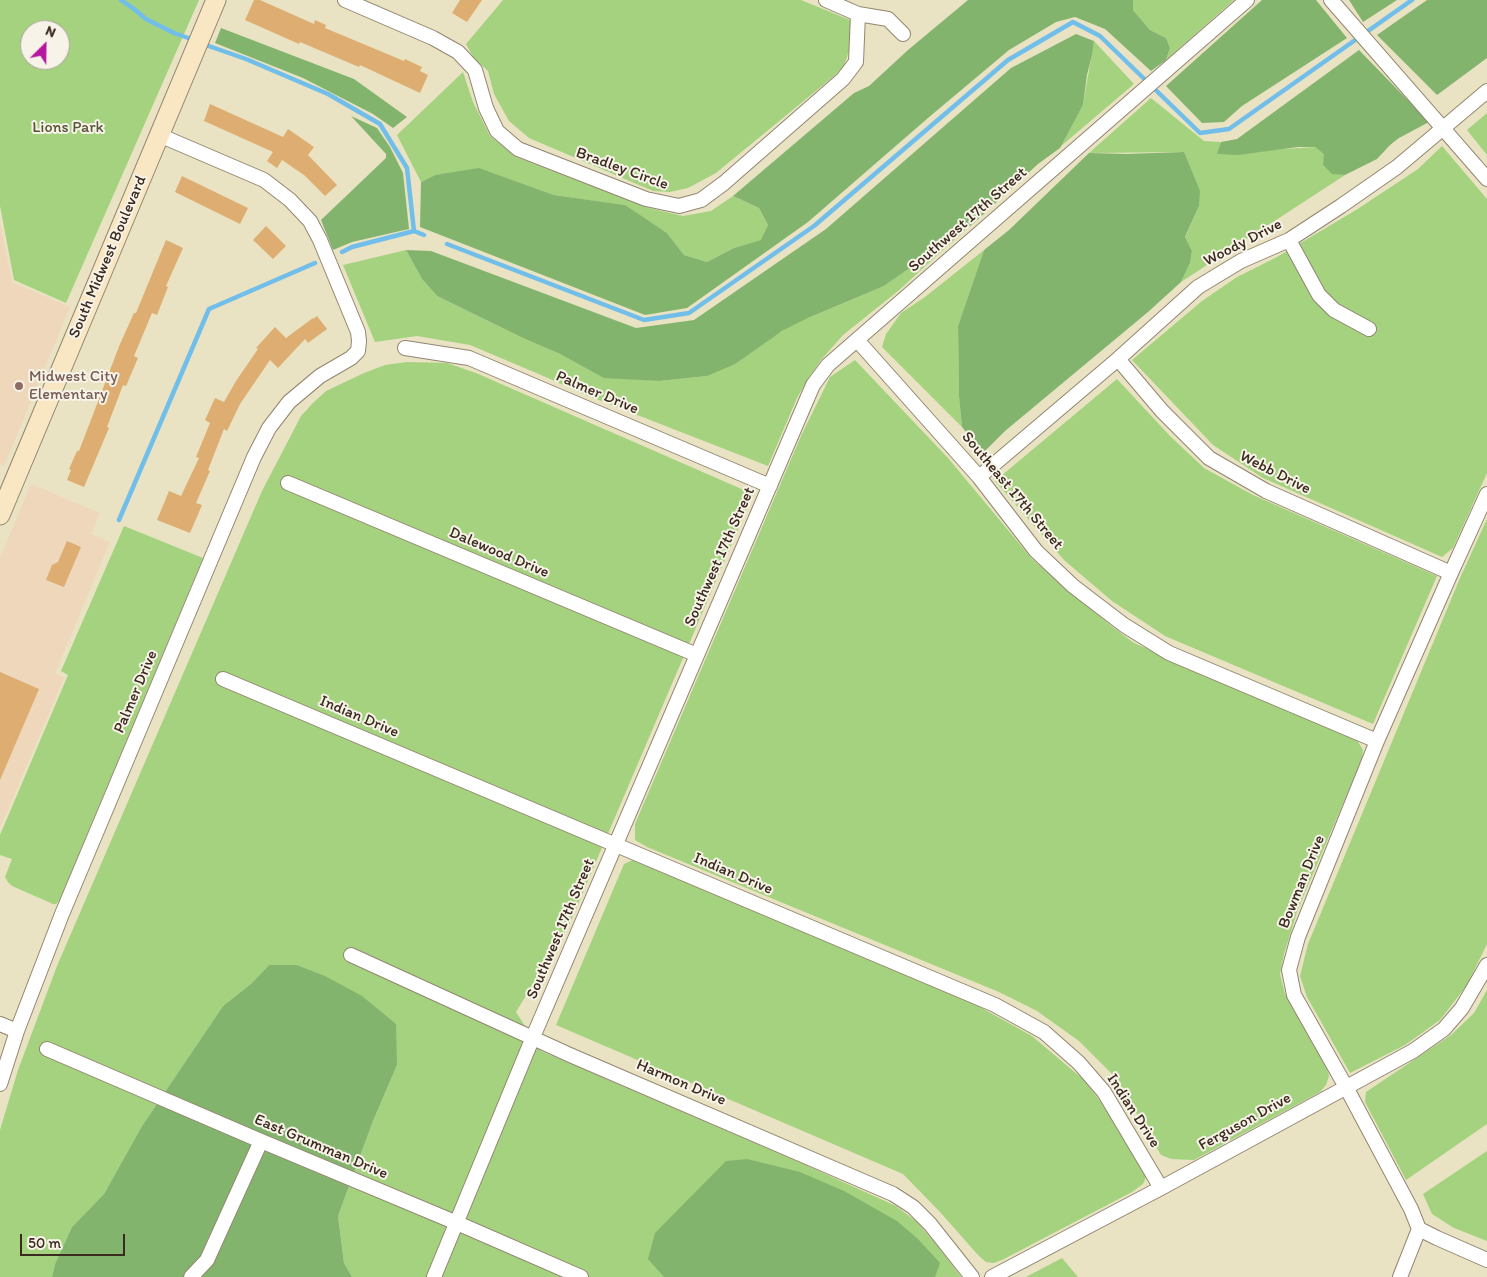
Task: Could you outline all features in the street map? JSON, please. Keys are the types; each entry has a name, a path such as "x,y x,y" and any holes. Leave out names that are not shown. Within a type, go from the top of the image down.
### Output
{"main road":[{"name":"South Midwest Boulevard","path":"0,515 216,0"}],"street":[{"name":"Bradley Circle","path":"345,0 433,38 458,52 475,70 486,108 497,131 518,148 646,199 679,206 701,200 724,183 843,79 856,62 858,14"},
{"path":"826,0 858,14 888,19 903,34"},
{"name":"Southwest 17th Street","path":"434,1277 533,1037 813,385 828,365 1247,0"},
{"path":"1331,0 1487,179"},
{"name":"Woody Drive","path":"979,477 1118,359 1198,287 1241,260 1289,240 1397,167 1487,91"},
{"name":"Palmer Drive","path":"0,1084 62,914 262,442 269,428 290,402 320,376 358,351 358,332 320,240 310,221 285,196 264,180 159,135"},
{"path":"1289,240 1319,295 1334,310 1369,329"},
{"name":"Southeast 17th Street","path":"857,340 979,477 1036,551 1073,586 1124,625 1169,653 1377,742"},
{"name":"Palmer Drive","path":"405,348 469,358 770,486"},
{"name":"Webb Drive","path":"1118,359 1162,411 1209,458 1266,491 1451,573"},
{"name":"Dalewood Drive","path":"288,483 697,655"},
{"name":"Bowman Drive","path":"1419,1229 1411,1210 1346,1086 1294,995 1289,970 1298,937 1377,742 1487,494"},
{"name":"Indian Drive","path":"223,679 995,1005 1044,1032 1078,1063 1104,1092 1161,1188"},
{"name":"Harmon Drive","path":"351,955 579,1058 893,1194 912,1207 930,1224 972,1277"},
{"name":"Ferguson Drive","path":"992,1277 1161,1188 1413,1051 1444,1029 1462,1008 1487,965"},
{"path":"0,1024 18,1031"},
{"name":"East Grumman Drive","path":"47,1049 581,1277"},
{"path":"191,1277 207,1260 261,1141"},
{"path":"1400,1277 1419,1229 1487,1260"}],"shaded area":[{"name":"Midwest City Elementary","path":"0,221 12,282 70,307 4,466 0,464"},
{"path":"31,484 100,513 91,534 110,542 55,673 64,678 0,828 0,558"}],"green space":[{"name":"Lions Park","path":"0,0 199,0 66,303 14,280 0,206"},
{"path":"503,0 801,0 850,20 851,45 844,66 834,76 716,173 688,188 670,192 653,191 529,138 509,121 494,94 488,71 473,57 466,44"},
{"path":"968,0 1133,0 1133,10 1150,30 1166,38 1170,48 1166,60 1151,71 1105,29 1075,17 1056,22 1009,50 808,222 687,308 645,315 420,227 421,182 435,175 479,168 554,195 625,205 667,233 684,255 707,262 734,248 761,240 768,225 759,208 733,196 854,93 869,86 908,50"},
{"path":"1133,0 1234,0 1166,60 1170,48 1166,38 1150,30 1133,10"},
{"path":"1262,0 1316,0 1347,38 1242,106 1224,122 1202,123 1166,86"},
{"path":"1349,0 1397,0 1363,22"},
{"path":"1427,0 1487,0 1487,58 1437,95 1377,35"},
{"path":"221,28 354,79 407,117 393,128 373,114 303,78 215,43"},
{"path":"1076,34 1094,41 1083,105 1060,148 1038,164 974,223 884,286 782,331 735,364 707,376 659,381 604,378 560,354 437,296 422,279 406,250 431,251 636,328 694,320 826,229 1011,68"},
{"path":"1094,41 1134,84 1060,147 1083,105"},
{"path":"1359,50 1429,122 1399,138 1377,159 1345,175 1332,174 1323,165 1324,154 1315,147 1298,147 1238,155 1217,154 1221,142 1237,139"},
{"path":"463,72 473,102 490,136 516,157 649,208 683,216 711,211 733,196 759,208 768,225 762,240 734,248 707,262 684,255 667,233 624,205 554,195 484,170 435,175 421,182 397,135"},
{"path":"1151,98 1204,141 1221,142 1218,153 1316,147 1325,154 1323,165 1332,173 1345,175 1181,282 1190,263 1192,251 1185,238 1199,206 1184,152 1089,153"},
{"path":"1487,113 1487,155 1467,130"},
{"path":"351,116 377,128 390,147 403,173 409,229 352,242 333,250 321,220 386,158 386,154"},
{"path":"1442,146 1487,199 1487,473 1453,548 1442,557 1263,478 1213,445 1132,360 1202,301 1237,277 1277,257 1356,210 1418,169"},
{"path":"1184,152 1200,191 1199,206 1185,237 1192,251 1190,263 1181,282 1148,312 1005,431 983,453 962,427 959,397 958,326 984,250 1009,230 1089,153"},
{"path":"974,222 898,291 843,335 821,360 797,398 768,466 586,395 470,345 417,336 375,342 343,265 406,250 422,279 437,296 604,377 659,381 707,376 782,331 884,286"},
{"path":"984,250 958,326 959,397 962,427 882,347 886,334 901,313 925,297"},
{"path":"855,360 948,458 1032,559 1110,625 1134,643 1357,740 1363,750 1362,759 1298,909 1280,974 1285,994 1326,1064 1329,1076 1326,1085 1320,1092 1194,1160 1171,1159 1161,1155 1115,1077 1079,1041 1037,1011 999,992 647,847 635,840 635,824 801,436 830,377"},
{"path":"407,362 447,363 476,373 753,494 569,925 516,1012 541,1051 799,1162 896,1206 917,1222 961,1277 352,1277 344,1263 338,1216 373,1121 397,1065 323,975 297,965 269,965 252,983 223,1006 142,1126 104,1194 72,1227 55,1264 52,1277 0,1277 0,1130 18,1070 57,966 262,491 301,416 326,391 385,365"},
{"path":"1117,379 1170,436 1204,468 1253,495 1437,576 1373,724 1165,636 1112,601 1064,560 995,481"},
{"path":"1487,519 1487,944 1467,985 1440,1020 1405,1045 1350,1073 1307,997 1300,976 1308,944 1460,578"},
{"path":"124,526 203,558 59,901 53,904 12,886 8,882 5,877 12,859 0,855 0,835 68,675 61,671"},
{"path":"635,859 978,1006 1032,1036 1084,1080 1103,1105 1146,1171 1143,1184 1132,1192 1004,1259 994,1263 986,1262 903,1174 556,1025 624,864"},
{"path":"269,965 297,965 323,975 362,996 396,1024 397,1065 373,1121 338,1216 344,1263 352,1277 52,1277 55,1264 72,1227 104,1194 142,1126 223,1006 252,983"},
{"path":"1487,990 1487,1124 1406,1180 1365,1102 1366,1092 1451,1035 1474,1013"},
{"path":"1487,1151 1487,1241 1454,1228 1432,1214 1423,1194"},
{"path":"747,1159 800,1172 844,1191 897,1221 918,1239 940,1263 935,1277 664,1277 648,1259 655,1233 726,1161"},
{"path":"1062,1258 1078,1277 1026,1277"}],"building":[{"path":"254,0 260,0 314,24 315,20 326,25 325,28 422,67 420,71 428,75 420,93 360,65 359,67 300,42 299,44 245,20"},
{"path":"460,0 482,0 467,22 452,13"},
{"path":"210,104 283,137 288,129 314,147 308,155 337,185 325,196 304,175 282,160 277,168 267,161 273,152 204,121"},
{"path":"182,176 248,208 240,224 175,192"},
{"path":"266,226 286,246 273,259 253,240"},
{"path":"166,240 183,248 166,286 168,287 157,315 152,313 134,356 138,358 126,386 123,385 107,427 109,428 84,487 67,480 71,470 69,469 77,451 79,451 120,344 134,313 136,313"},
{"path":"317,316 327,329 308,343 305,339 278,368 270,360 240,404 227,431 224,429 208,470 210,471 196,503 202,505 190,533 157,520 169,491 181,496 199,458 196,457 210,423 205,420 215,398 224,402 258,349 256,348 275,327 286,338"},
{"path":"67,541 81,547 64,587 46,580 52,565 58,562"},
{"path":"0,672 39,689 0,780"}],"waterway":[{"path":"121,0 146,19 174,33 194,40"},
{"path":"447,244 644,320 689,313 814,226 1008,60 1073,22 1100,36 1200,133 1229,129 1412,0"},
{"path":"203,44 246,59 328,94 380,124 407,168 414,231"},
{"path":"342,252 352,247 414,231 424,235"},
{"path":"119,520 209,309 315,263"}],"place":[{"name":"Midwest City Elementary","path":"19,386"}]}
